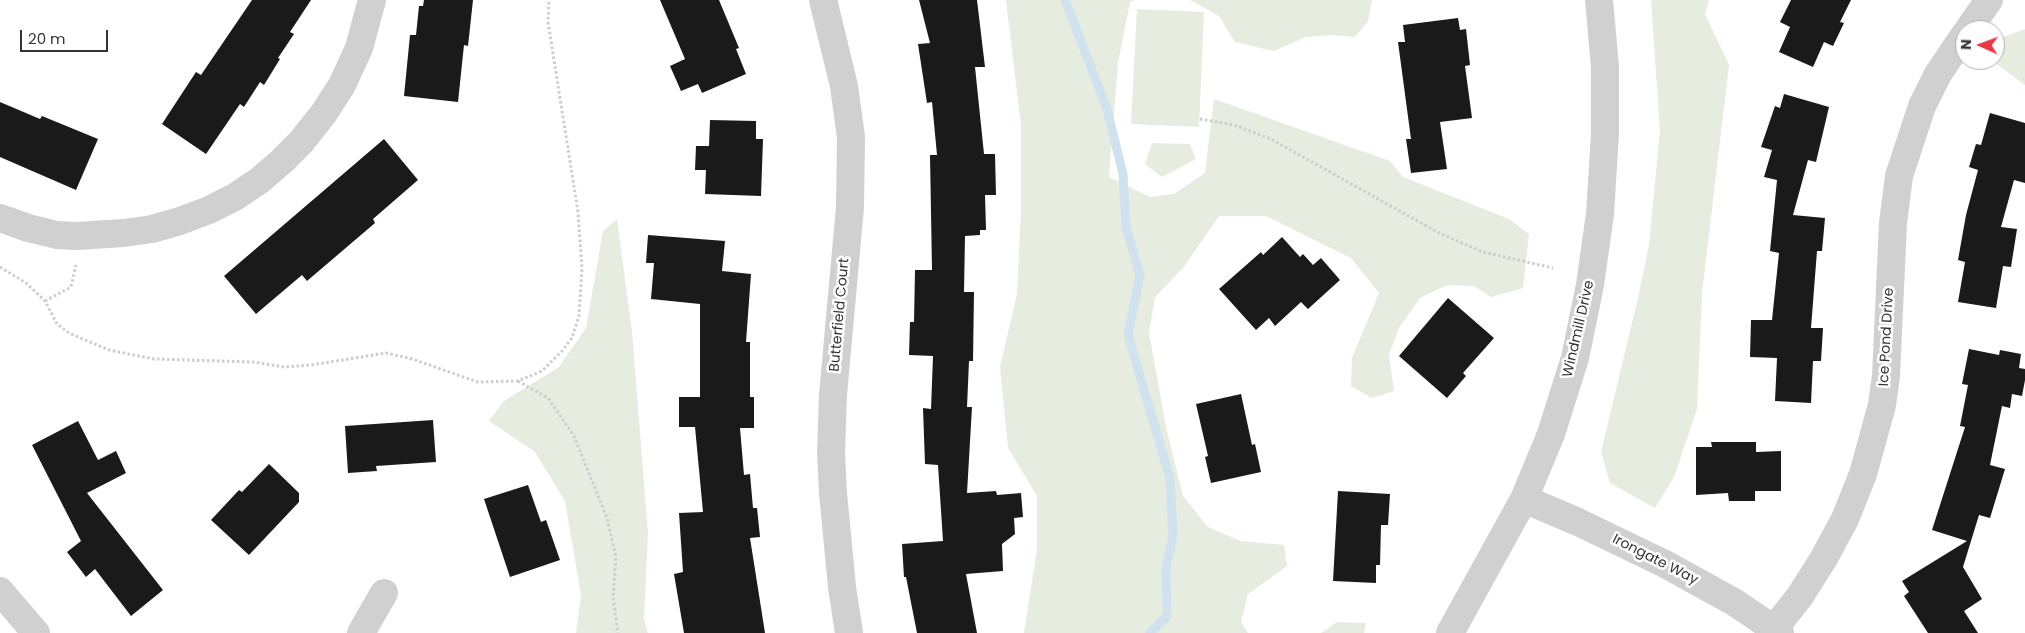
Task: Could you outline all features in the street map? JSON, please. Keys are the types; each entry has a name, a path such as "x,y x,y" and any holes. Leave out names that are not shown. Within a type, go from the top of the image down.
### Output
{"street":[{"path":"0,218 47,233 76,236 124,233 152,230 180,221 209,210 235,197 282,162 324,113 342,85 359,48 372,0"},
{"name":"Butterfield Court","path":"823,0 844,86 851,137 850,206 833,395 831,452 842,588 849,633"},
{"name":"Windmill Drive","path":"1450,633 1524,499 1551,434 1575,358 1590,285 1600,214 1605,134 1605,67 1600,0"},
{"path":"1975,20 1989,0"},
{"name":"Ice Pond Drive","path":"1777,631 1824,558 1845,519 1863,474 1882,405 1886,376 1893,223 1899,176 1922,106 1938,74 1955,49"},
{"name":"Irongate Way","path":"1524,499 1578,522 1665,564 1734,602 1777,631"},
{"path":"0,591 36,633"},
{"path":"361,633 384,593"}],"path":[{"path":"0,267 26,283 45,300 57,324 69,333 109,350 154,359 229,360 284,367 311,365 386,353 412,359 478,382 518,381 542,371 572,338 579,316 582,268 578,212 548,22 549,0"},
{"path":"1200,119 1234,125 1271,139 1439,233 1474,248 1553,268"},
{"path":"45,300 71,287 75,276 76,236"},
{"path":"518,381 548,398 574,436 607,518 616,558 613,597 618,633"}],"shaded area":[{"path":"1006,0 1135,0 1130,2 1118,63 1109,177 1150,197 1174,194 1205,173 1214,99 1390,161 1403,177 1509,219 1529,234 1523,288 1491,297 1474,286 1447,285 1420,298 1399,328 1389,355 1394,391 1372,398 1351,386 1352,358 1379,293 1351,258 1266,216 1219,216 1183,268 1155,297 1149,333 1166,427 1183,496 1208,527 1240,541 1284,545 1287,566 1248,594 1241,622 1248,633 1024,633 1037,549 1037,496 1008,448 1000,367 1017,294 1021,211 1021,125"},
{"path":"1190,0 1372,0 1368,21 1355,37 1330,35 1306,37 1274,51 1235,42 1219,16"},
{"path":"1651,0 1709,0 1705,14 1729,65 1702,293 1697,409 1674,477 1655,508 1610,483 1601,452 1649,245 1660,131"},
{"path":"1137,9 1204,12 1199,127 1131,124"},
{"path":"2025,29 2025,85 2005,70 2005,36"},
{"path":"1152,143 1190,144 1196,159 1162,177 1145,164"},
{"path":"617,219 632,332 648,534 644,619 648,633 576,633 581,595 565,501 535,452 489,421 504,401 559,367 586,328 603,231"},
{"path":"1337,622 1366,623 1364,633 1321,633"}],"building":[{"path":"252,0 311,0 290,32 294,34 278,58 280,59 264,85 260,82 244,107 240,104 206,154 162,124 196,72 201,75"},
{"path":"424,0 473,0 468,46 464,45 458,102 404,96 410,35 416,35 419,6 423,6"},
{"path":"660,0 719,0 739,48 736,49 746,74 702,93 698,84 681,91 670,66 685,59"},
{"path":"919,0 977,0 985,67 975,67 984,154 995,154 996,195 985,195 986,230 980,230 980,235 965,236 964,292 974,292 973,361 969,361 967,407 972,407 967,493 996,491 997,495 1021,493 1023,517 1014,518 1015,534 1002,544 1003,571 966,574 977,633 917,633 906,577 904,577 902,544 943,541 938,465 925,464 923,408 931,409 933,356 909,355 910,322 914,322 915,270 932,270 930,155 937,155 932,102 927,103 918,44 930,43"},
{"path":"1791,0 1851,0 1840,22 1844,23 1833,46 1824,42 1813,67 1779,52 1790,27 1780,22"},
{"path":"1458,18 1460,30 1466,29 1470,65 1465,66 1472,118 1440,122 1447,169 1411,173 1406,139 1411,139 1398,42 1405,42 1403,25"},
{"path":"1784,94 1829,107 1816,162 1808,160 1793,215 1825,218 1822,251 1817,251 1811,328 1823,328 1821,361 1813,361 1811,403 1775,401 1777,358 1750,357 1751,320 1772,320 1779,253 1770,251 1777,180 1764,177 1772,150 1761,147 1775,106 1780,108"},
{"path":"0,102 40,119 42,116 98,139 76,190 0,157"},
{"path":"1990,113 2025,123 2025,183 2014,180 2001,227 2017,229 2011,267 2003,266 1996,308 1958,302 1965,262 1958,260 1966,215 1978,170 1969,167 1976,144 1981,145"},
{"path":"710,120 756,121 756,139 763,139 761,196 705,194 706,170 695,170 696,146 709,146"},
{"path":"384,139 418,180 373,219 375,223 307,281 302,275 256,314 224,276"},
{"path":"648,235 725,241 722,271 751,274 746,342 750,342 750,397 754,397 754,428 740,428 744,475 750,474 753,508 757,508 760,537 750,538 765,633 684,633 674,574 683,572 679,513 703,512 695,427 679,427 679,397 700,397 700,304 651,299 654,263 646,263"},
{"path":"1282,237 1300,257 1303,254 1313,265 1321,258 1340,280 1308,309 1301,302 1275,326 1269,318 1256,330 1219,289 1261,252 1263,255"},
{"path":"1448,298 1494,338 1463,373 1466,376 1447,398 1399,356"},
{"path":"1969,349 1999,355 2000,350 2021,354 2019,368 2025,369 2025,380 2022,396 2012,394 2010,408 2002,406 1990,465 2005,469 1990,518 1979,515 1963,567 1982,599 1964,611 1978,633 1928,633 1904,596 1909,592 1902,581 1967,541 1932,530 1965,427 1960,426 1968,385 1962,384"},
{"path":"1241,394 1252,445 1255,444 1261,472 1211,483 1205,457 1208,456 1196,404"},
{"path":"433,420 436,462 376,466 377,471 348,473 345,426"},
{"path":"78,421 98,460 116,451 126,473 87,493 163,590 131,616 95,569 86,577 67,552 81,541 32,445"},
{"path":"1711,442 1756,442 1756,452 1781,451 1781,491 1755,491 1755,501 1729,501 1728,493 1696,495 1696,447 1712,447"},
{"path":"269,464 299,493 299,502 249,555 211,520 239,490 242,492"},
{"path":"528,485 541,522 546,520 560,560 510,577 484,499"},
{"path":"1338,491 1390,494 1388,525 1381,525 1380,565 1376,565 1376,583 1333,581"}],"waterway":[{"path":"1065,0 1107,109 1123,174 1126,227 1140,275 1128,335 1170,478 1173,536 1166,567 1167,616 1150,633"}]}
